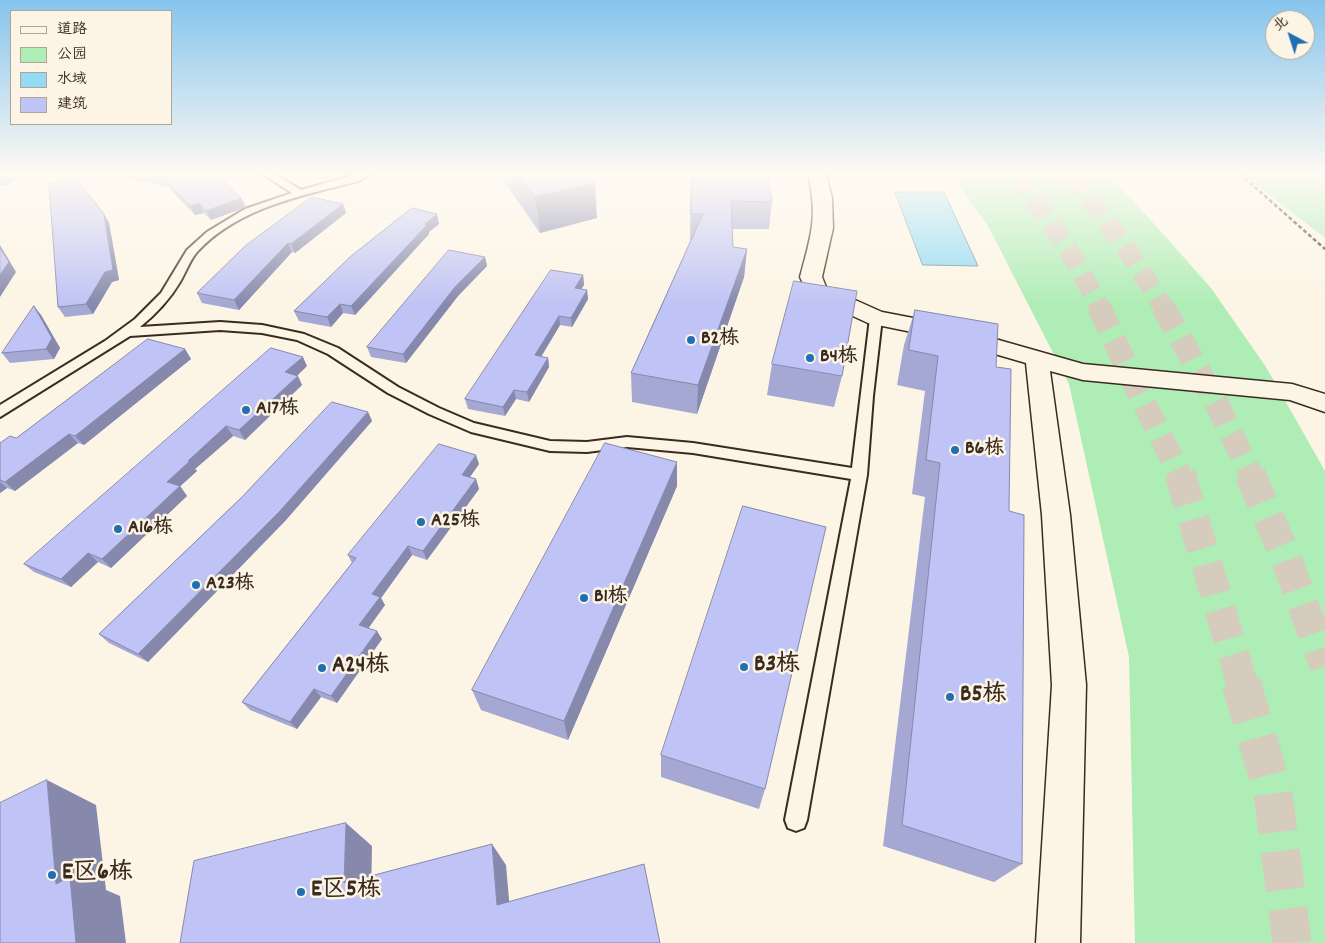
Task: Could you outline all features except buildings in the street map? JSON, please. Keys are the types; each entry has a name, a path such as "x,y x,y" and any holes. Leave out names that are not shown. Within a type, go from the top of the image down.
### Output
{"street":[{"path":"823,218 823,228 811,277 817,291 876,318 939,330 1083,372 1292,392 1325,403"},
{"path":"1037,359 1043,395 1056,515 1069,685 1058,943"}],"lane":[{"path":"0,412 125,332 155,306 175,282 182,266 193,250 209,235 238,218"},
{"path":"796,820 859,475 866,396 876,318"},
{"path":"125,332 220,326 262,329 300,337 333,351 392,390 434,411 471,427 550,446 587,447 627,442 725,452 859,475"},
{"path":"1292,392 1325,394"}],"path":[{"path":"1290,218 1325,249"}],"green space":[{"path":"983,218 1149,218 1211,288 1266,367 1325,471 1325,943 1135,943 1129,657 1069,384"},
{"path":"1299,218 1325,218 1325,238"}],"water":[{"path":"905,218 956,218 978,266 923,265"}],"tunnel":[{"path":"1047,218 1070,252 1100,308"},
{"path":"1104,218 1123,243 1164,308"},
{"path":"1099,307 1180,475"},
{"path":"1163,307 1216,402 1251,475"},
{"path":"1180,474 1242,683"},
{"path":"1250,474 1286,558 1325,666"},
{"path":"1241,682 1273,793 1292,943"}],"place":[{"name":"B2栋","path":"691,340"},
{"name":"B4栋","path":"810,358"},
{"name":"A17栋","path":"246,410"},
{"name":"B6栋","path":"955,450"},
{"name":"A25栋","path":"421,522"},
{"name":"A16栋","path":"118,529"},
{"name":"A23栋","path":"196,585"},
{"name":"B1栋","path":"584,598"},
{"name":"B3栋","path":"744,667"},
{"name":"A24栋","path":"322,668"},
{"name":"B5栋","path":"950,697"},
{"name":"E区6栋","path":"52,875"},
{"name":"E区5栋","path":"301,892"}]}
